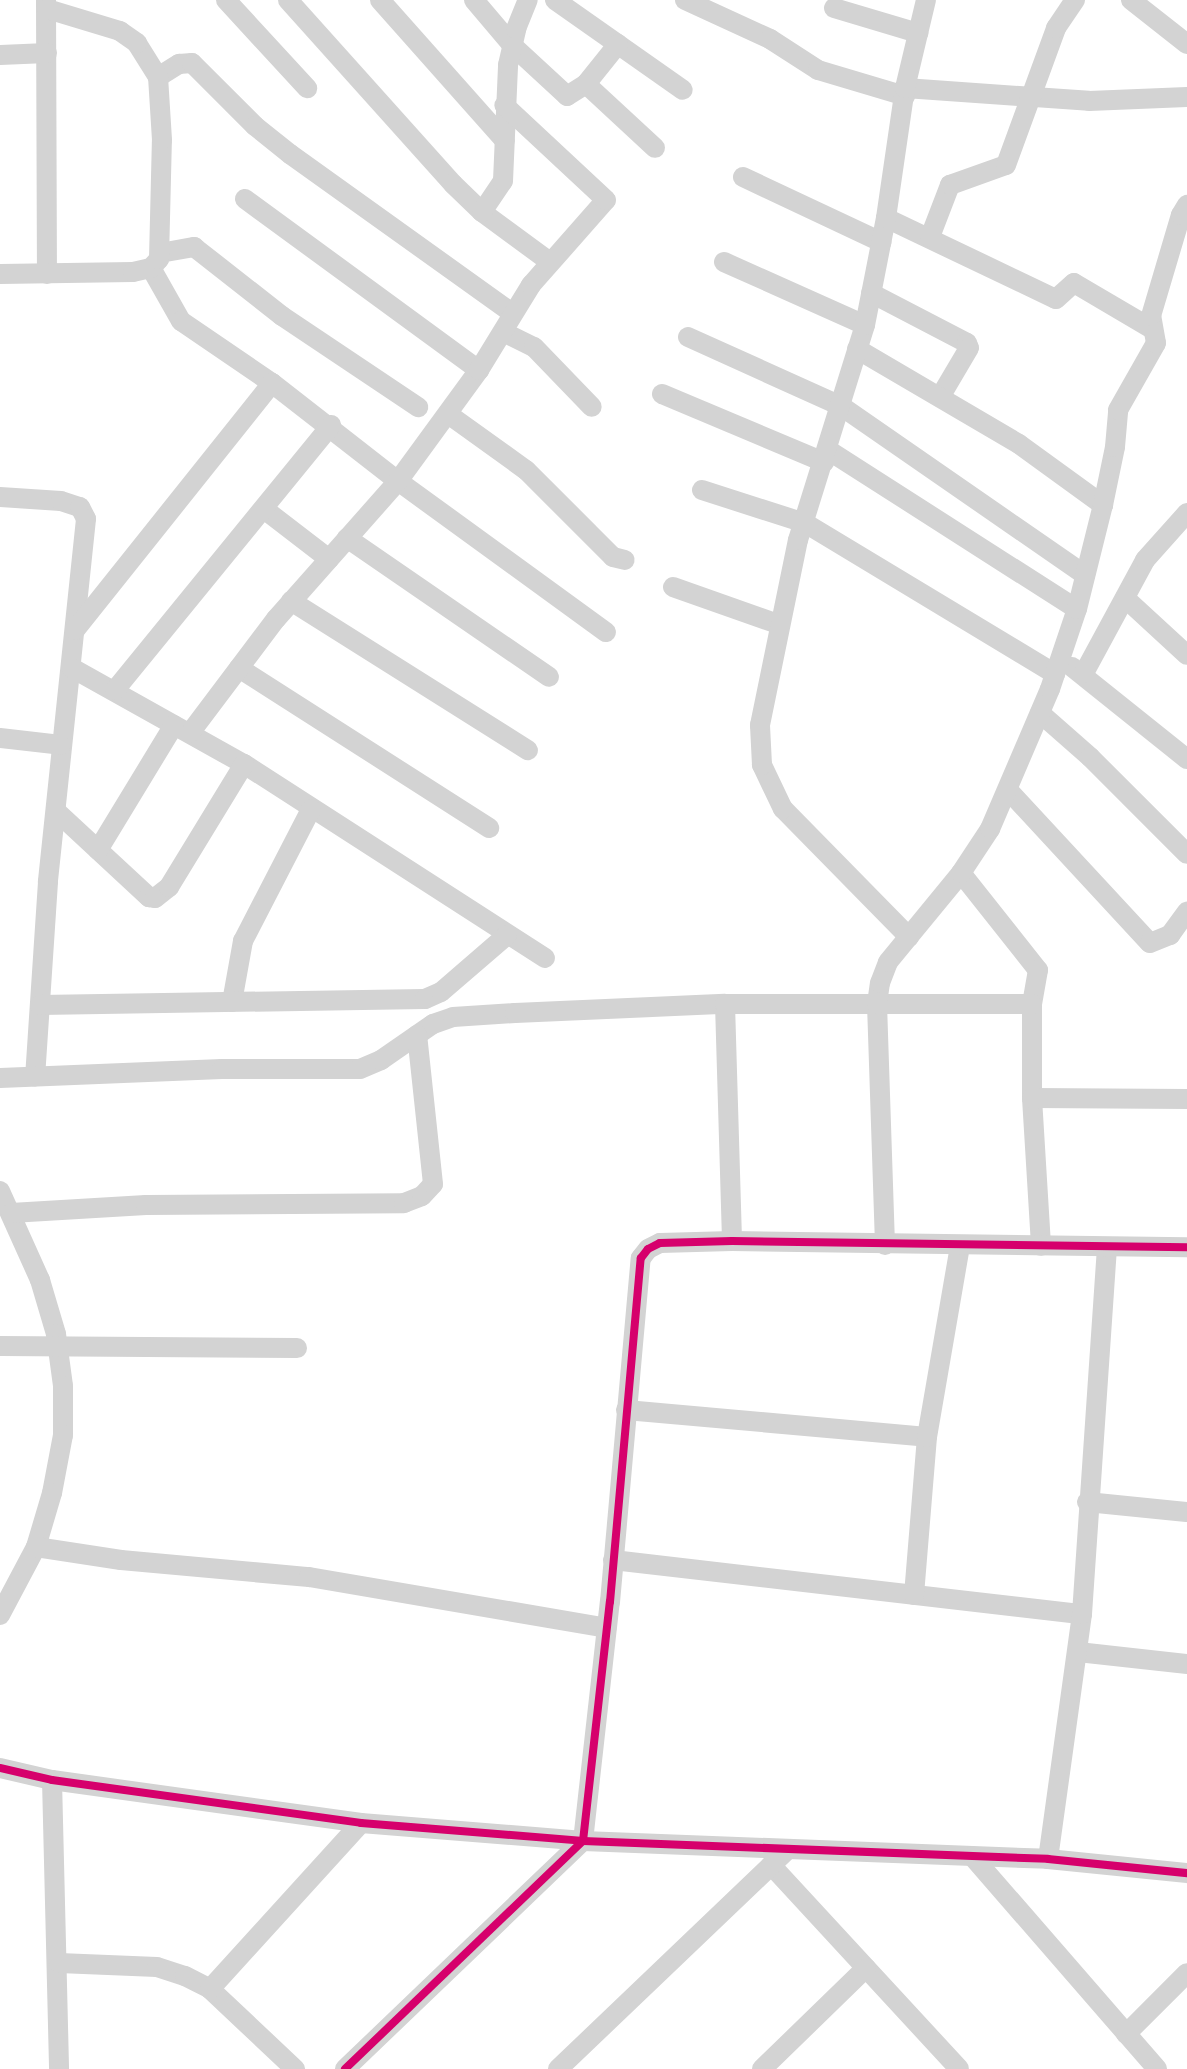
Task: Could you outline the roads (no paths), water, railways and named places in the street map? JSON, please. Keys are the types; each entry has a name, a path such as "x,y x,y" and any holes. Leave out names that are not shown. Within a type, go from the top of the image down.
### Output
{"street":[{"path":"226,0 307,88"},
{"path":"288,0 395,123 482,212 550,262"},
{"path":"380,0 505,141"},
{"path":"474,0 512,45 567,96 586,84 618,44"},
{"path":"482,212 503,181 504,105 512,45 528,0"},
{"path":"555,0 683,90"},
{"path":"685,0 770,39 818,70 905,92 1028,99 1148,101 1187,97"},
{"path":"909,936 783,809 762,765 760,725 778,624 805,523 865,325 886,218 905,92 926,0"},
{"path":"930,237 950,185 1006,165 1028,99 1056,28 1075,0"},
{"path":"1131,0 1187,44"},
{"path":"47,273 46,5 120,31 138,44 158,77 162,140 155,261 181,321 331,425 398,481 606,632"},
{"path":"834,8 918,33"},
{"path":"0,55 47,53"},
{"path":"158,77 179,64 192,63 255,126 290,154 512,313"},
{"path":"586,84 655,148"},
{"path":"98,850 182,729 239,668 291,601 398,481 479,370 512,313 550,262 606,200 504,105"},
{"path":"743,177 881,242"},
{"path":"245,198 479,370"},
{"path":"885,1245 877,1004 888,963 962,873 1009,791 1040,713 1077,609 1115,447 1118,410 1156,343 1150,316 1187,205"},
{"path":"886,218 930,237 980,265 1056,299 1074,283 1152,329"},
{"path":"0,274 133,272 155,261 194,247 282,316 418,407"},
{"path":"724,262 865,325"},
{"path":"871,293 967,343 969,348 940,397"},
{"path":"503,332 534,347 592,407"},
{"path":"688,337 841,406 1085,575"},
{"path":"857,348 1019,444 1103,505"},
{"path":"75,630 272,383"},
{"path":"662,394 826,456 1077,609"},
{"path":"448,414 526,470 613,556 625,560"},
{"path":"115,690 331,425"},
{"path":"702,490 805,523 1058,667 1084,673 1184,752"},
{"path":"0,497 61,501 80,507 85,513 72,668 61,745 35,1077"},
{"path":"264,509 328,559"},
{"path":"1084,673 1145,560 1187,513"},
{"path":"347,538 549,677"},
{"path":"673,587 778,624"},
{"path":"1125,598 1187,655"},
{"path":"291,601 528,750"},
{"path":"72,668 244,764 545,958"},
{"path":"239,668 489,828"},
{"path":"1040,713 1090,757 1187,854"},
{"path":"0,738 61,745"},
{"path":"56,811 148,897 162,895 244,764"},
{"path":"1009,791 1150,943 1170,935 1187,912"},
{"path":"232,1002 243,941 311,808"},
{"path":"962,873 1035,961 1038,978 1032,1004 1032,1098 1041,1246"},
{"path":"40,1005 425,999 441,992 507,934"},
{"path":"0,1078 222,1069 360,1069 381,1060 417,1035 453,1017 725,1004 1032,1004"},
{"path":"725,1004 732,1241"},
{"path":"0,1615 36,1546 63,1435 63,1386 58,1345 35,1266 4,1201 146,1205 404,1203 422,1196 433,1184 417,1035"},
{"path":"1032,1098 1187,1099"},
{"path":"345,2069 582,1841 607,1628 640,1258 660,1243 732,1241 1107,1248 1187,1247"},
{"path":"914,1595 927,1437 960,1246"},
{"path":"1048,1859 1082,1614 1087,1502 1107,1248"},
{"path":"0,1346 297,1348"},
{"path":"626,1410 927,1437"},
{"path":"1087,1502 1187,1512"},
{"path":"36,1546 121,1560 309,1577 607,1628"},
{"path":"613,1560 1082,1614"},
{"path":"1078,1652 1187,1664"},
{"path":"0,1768 52,1780 361,1823 582,1841 1048,1859 1187,1873"},
{"path":"52,1780 59,1964 59,2069"},
{"path":"210,1989 361,1823"},
{"path":"558,2069 788,1849"},
{"path":"972,1856 1157,2069"},
{"path":"771,1865 958,2069"},
{"path":"59,1964 157,1967 210,1989 295,2069"},
{"path":"762,2069 866,1968"},
{"path":"1126,2034 1187,1973"}]}
